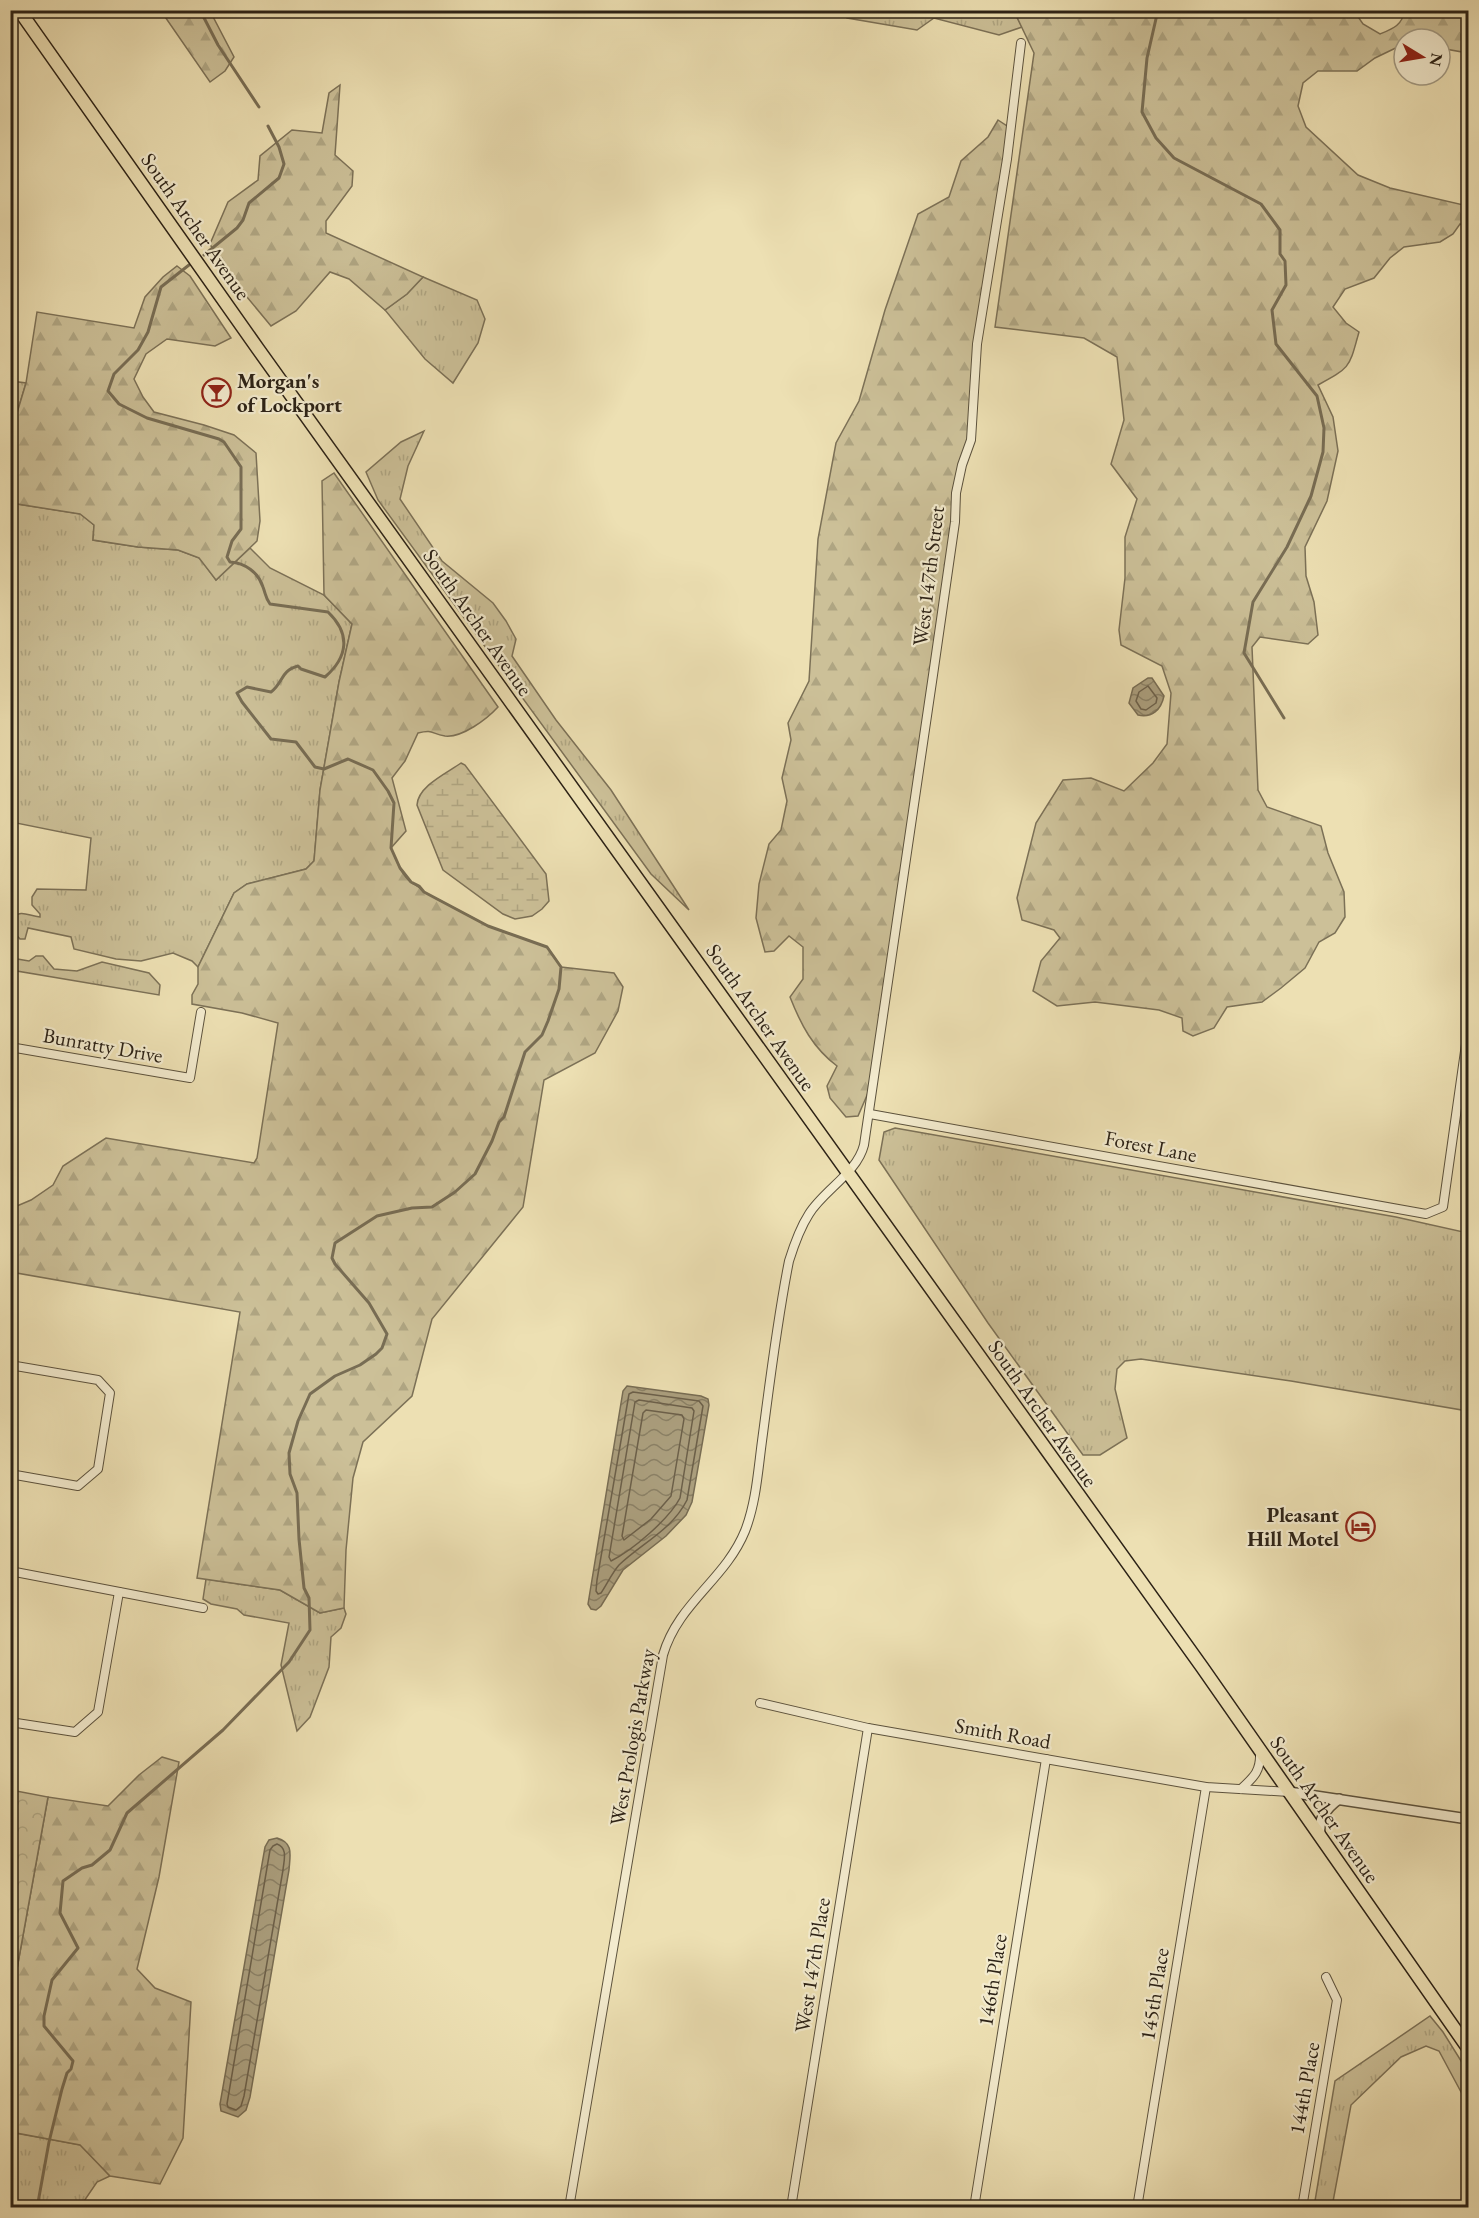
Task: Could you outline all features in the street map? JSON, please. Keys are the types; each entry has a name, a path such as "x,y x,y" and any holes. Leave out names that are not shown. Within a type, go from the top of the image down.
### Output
{"main road":[{"name":"South Archer Avenue","path":"19,10 1320,1835 1468,2048"}],"street":[{"name":"West 147th Street","path":"847,1172 862,1152 870,1114 954,522 956,493 962,465 971,440 974,419 977,344 1007,159 1021,43"},
{"name":"Bunratty Drive","path":"10,1047 190,1078 201,1012"},
{"name":"Forest Lane","path":"870,1114 1426,1214 1443,1207 1468,1030"},
{"name":"West Prologis Parkway","path":"569,2208 663,1654 670,1634 681,1616 723,1569 745,1530 754,1498 789,1261 809,1213 847,1172"},
{"path":"10,1365 98,1380 110,1394 98,1469 78,1486 10,1474"},
{"path":"10,1571 203,1608"},
{"path":"10,1722 75,1732 98,1712 119,1592"},
{"name":"Smith Road","path":"760,1703 868,1728 1206,1787 1289,1792 1468,1820"},
{"name":"West 147th Place","path":"791,2208 868,1728"},
{"path":"1241,1789 1256,1774 1261,1765 1260,1751"},
{"name":"146th Place","path":"974,2208 1046,1759"},
{"name":"145th Place","path":"1137,2208 1206,1787"},
{"path":"1320,1835 1319,1829 1324,1814 1339,1799"},
{"name":"144th Place","path":"1302,2208 1337,2000 1326,1977"}],"green space":[{"path":"161,11 210,11 234,57 225,71 210,82"},
{"path":"839,11 1014,11 1022,27 999,35 934,18 917,30 847,18"},
{"path":"1014,11 1354,11 1363,24 1380,34 1392,28 1392,50 1357,71 1318,71 1303,83 1298,106 1306,127 1358,175 1390,188 1468,206 1468,228 1460,224 1453,234 1440,242 1404,247 1390,258 1374,278 1345,289 1333,307 1346,323 1359,332 1347,365 1343,370 1318,385 1333,417 1338,451 1327,501 1305,547 1306,576 1314,602 1318,635 1308,644 1260,637 1252,647 1258,790 1267,807 1321,826 1328,853 1344,892 1345,917 1335,933 1319,942 1305,968 1281,988 1262,1002 1227,1007 1214,1028 1193,1036 1183,1031 1182,1018 1159,1010 1095,1002 1057,1006 1033,991 1041,961 1060,938 1054,930 1022,920 1017,898 1036,823 1063,780 1091,778 1124,791 1153,763 1167,744 1171,693 1162,666 1121,645 1119,630 1125,578 1125,537 1137,499 1111,464 1124,420 1117,357 1084,338 995,327 1034,53"},
{"path":"1404,11 1468,11 1468,53 1452,50 1452,27 1394,27 1402,20"},
{"path":"340,85 335,155 353,171 352,186 326,221 326,233 423,277 407,294 385,310 349,279 330,272 296,311 271,326 222,267 210,244 228,202 258,180 260,156 292,130 322,133 329,93"},
{"path":"998,120 1007,126 1009,145 977,344 974,419 962,465 868,1093 858,1116 846,1117 830,1098 827,1086 837,1066 821,1052 809,1035 790,997 803,979 803,947 789,936 774,951 765,952 756,918 759,884 769,844 781,830 787,801 782,778 791,740 788,723 809,681 818,539 836,443 859,401 885,310 918,214 949,197 961,161 988,137"},
{"path":"177,266 190,276 231,338 215,346 167,339 146,354 134,379 154,412 234,435 256,453 260,521 257,541 216,580 199,558 178,550 93,540 94,525 80,514 11,503 11,433 26,383 37,312 134,328 145,297 163,277"},
{"path":"423,277 477,300 485,319 478,343 453,383 425,359 385,310 407,294"},
{"path":"11,381 26,383 11,433"},
{"path":"424,431 408,466 400,499 442,561 493,603 506,621 516,639 512,656 556,720 611,790 689,910 651,874 378,500 366,472 401,442"},
{"path":"334,473 498,707 481,722 459,734 445,736 430,732 418,733 405,761 392,778 406,831 391,848 402,871 408,880 424,892 488,926 547,947 561,967 614,973 623,987 618,1011 595,1053 544,1080 523,1207 432,1319 412,1396 363,1442 353,1478 346,1550 344,1608 320,1613 280,1590 197,1578 240,1312 11,1272 10,1206 17,1206 31,1200 53,1185 63,1166 106,1138 254,1163 257,1158 278,1023 242,1013 192,1004 192,995 198,984 198,967 234,893 247,884 306,869 314,861 320,790 352,624 324,595 322,481"},
{"path":"11,503 81,514 94,525 93,540 178,550 200,558 216,580 250,548 270,568 324,595 352,624 320,790 314,861 306,869 247,884 234,893 198,967 192,961 173,953 141,961 116,959 74,949 71,937 28,928 25,939 20,939 11,929 11,918 15,915 22,913 40,917 32,905 32,897 37,889 86,890 91,838 11,822"},
{"path":"461,763 465,765 546,874 549,901 532,916 515,919 503,914 443,870 417,805 422,792 428,786"},
{"path":"36,956 43,956 54,969 77,971 102,962 149,973 160,985 159,995 11,970 11,958 29,961"},
{"path":"895,1128 1396,1217 1468,1233 1468,1411 1291,1381 1141,1359 1125,1361 1117,1369 1115,1389 1127,1438 1100,1455 1083,1455 988,1323 879,1160 884,1132"},
{"path":"206,1579 280,1590 320,1613 344,1608 346,1614 341,1628 331,1637 329,1667 310,1717 297,1731 281,1665 289,1623 244,1615 237,1609 211,1604 203,1599"},
{"path":"162,1757 179,1762 159,1877 137,1969 155,1988 191,2002 183,2138 160,2184 110,2176 80,2145 11,2132 11,2002 48,1797 108,1806 139,1775"},
{"path":"10,1790 48,1797 11,2002"},
{"path":"1430,2016 1468,2072 1468,2105 1439,2051 1426,2046 1401,2057 1351,2105 1332,2207 1314,2207 1335,2081"},
{"path":"15,2133 81,2145 110,2176 97,2182 80,2207 11,2208 11,2137"}],"water":[{"path":"1148,678 1152,678 1164,696 1155,712 1143,716 1138,715 1129,703 1133,688"},
{"path":"627,1386 701,1396 708,1399 709,1405 692,1502 686,1515 666,1536 623,1570 601,1606 596,1610 591,1609 588,1604 623,1391"},
{"path":"277,1838 289,1846 289,1870 250,2097 246,2110 238,2117 221,2111 220,2104 265,1847 269,1840"}],"waterway":[{"path":"200,10 218,45 259,107"},
{"path":"1158,10 1147,58 1142,112 1156,138 1174,158 1261,204 1280,230 1280,254 1285,261 1286,285 1272,310 1276,344 1317,396 1324,428 1323,452 1311,496 1287,547 1253,602 1244,653 1284,718"},
{"path":"204,255 237,228 243,220 249,203 279,178 284,164 279,147 268,126"},
{"path":"37,2208 49,2142 62,2089 73,2061 44,2026 52,1980 78,1948 60,1913 63,1881 82,1868 92,1865 110,1850 127,1813 223,1730 289,1662 310,1630 309,1598 304,1588 299,1539 297,1493 290,1474 289,1453 298,1421 310,1394 335,1376 360,1365 376,1354 382,1348 387,1334 369,1303 335,1264 332,1258 335,1243 377,1216 412,1208 432,1207 455,1192 475,1174 499,1122 504,1117 525,1052 542,1035 548,1021 559,989 561,967 547,947 488,926 424,892 411,882 400,868 391,848 394,803 373,770 348,759 324,769 315,767 296,742 271,739 237,693 247,687 271,692 288,671 298,666 325,677 338,662 344,645 340,629 328,612 270,604 261,582 254,573 246,566 230,562 227,557 232,541 241,529 241,467 224,442 147,418 119,404 108,391 114,374 138,350 148,332 161,287 189,265"}],"place":[{"name":"Morgan's of Lockport","path":"216,392"},
{"name":"Pleasant Hill Motel","path":"1360,1526"}]}
